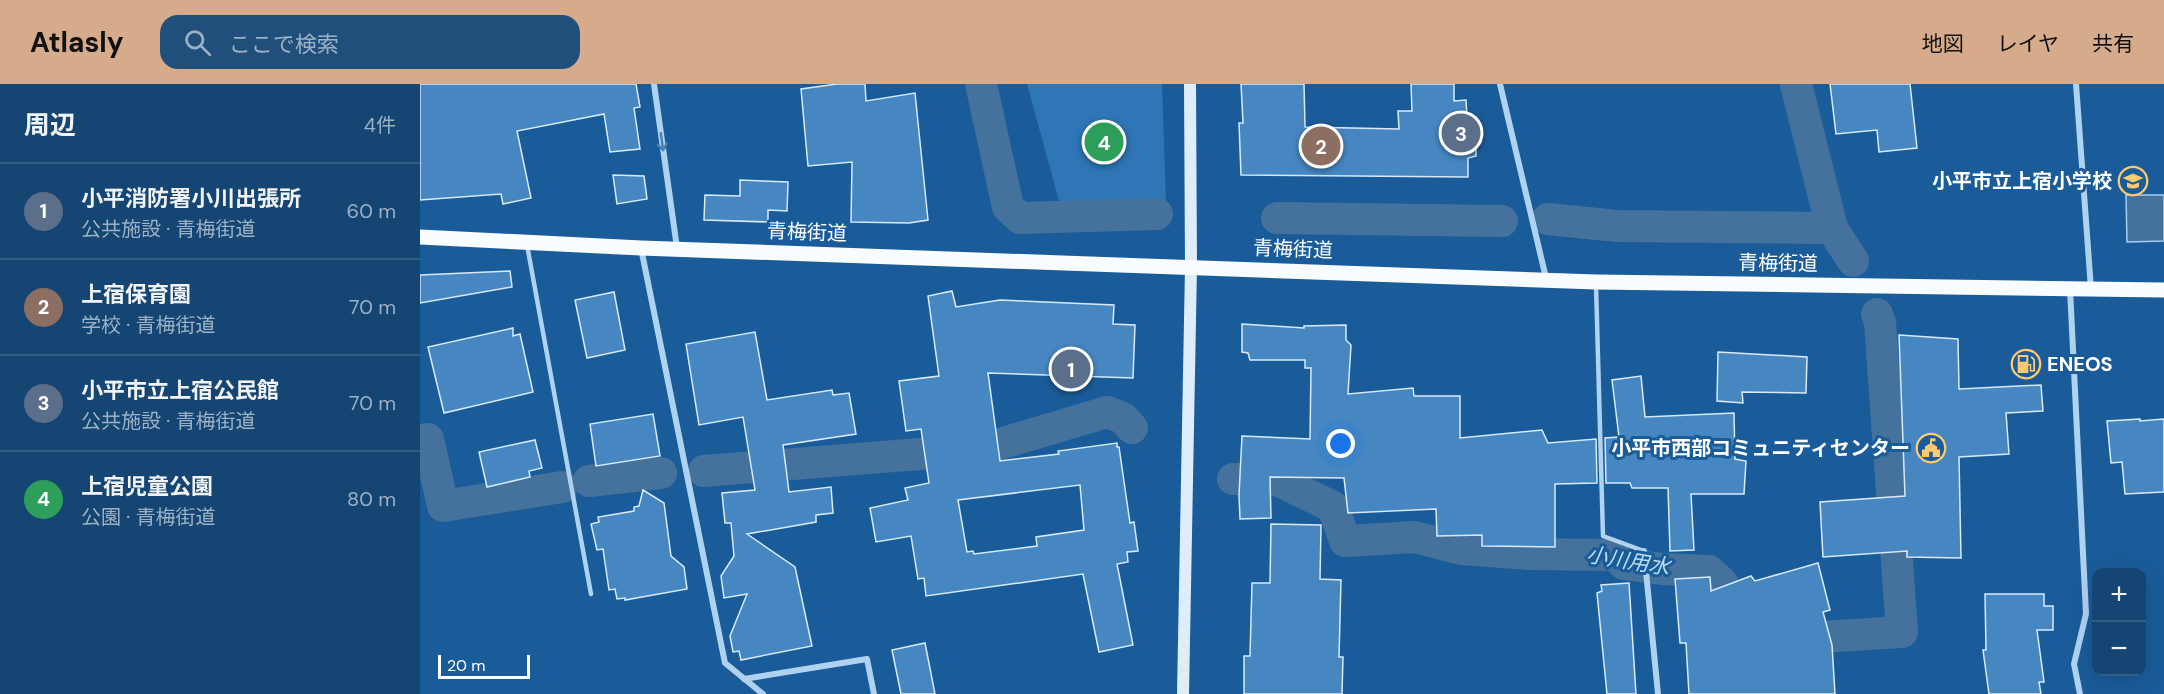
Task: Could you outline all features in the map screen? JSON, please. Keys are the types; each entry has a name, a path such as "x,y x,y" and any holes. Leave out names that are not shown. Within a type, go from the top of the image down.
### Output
{"main road":[{"name":"青梅街道","path":"420,237 641,248 1596,282 2164,290"}],"street":[{"path":"654,84 677,248"},
{"path":"1183,694 1191,267 1190,84"},
{"path":"1500,84 1546,279"},
{"path":"2076,84 2091,289"},
{"path":"641,248 725,663 763,694"},
{"path":"2070,288 2086,614 2074,664 2080,694"},
{"path":"1644,551 1658,694"},
{"path":"744,679 867,659 874,694"}],"lane":[{"path":"527,243 591,594"},
{"path":"1596,282 1604,536 1644,551"}],"shaded area":[{"path":"1027,84 1162,84 1166,202 1059,201"},
{"path":"2126,195 2164,195 2164,241 2127,242"}],"building":[{"path":"420,84 636,84 640,107 634,108 640,149 610,152 604,114 517,131 531,198 503,204 501,194 420,200"},
{"path":"837,84 865,84 866,101 915,93 928,220 909,223 851,222 852,162 808,166 801,89"},
{"path":"1241,84 1304,84 1305,127 1399,129 1398,111 1412,111 1411,84 1454,84 1454,101 1466,100 1467,117 1476,117 1476,156 1468,158 1468,177 1241,175 1239,123 1243,123"},
{"path":"1830,84 1910,84 1917,148 1879,152 1877,130 1836,134"},
{"path":"613,175 644,176 647,199 617,204"},
{"path":"740,180 788,182 787,211 768,210 768,222 704,220 705,195 740,196"},
{"path":"510,271 512,287 420,303 420,275"},
{"path":"952,291 956,307 1000,300 1114,305 1113,324 1135,325 1133,378 988,373 1000,461 1059,454 1058,451 1117,443 1130,523 1134,522 1138,551 1127,552 1128,562 1117,564 1133,645 1099,652 1083,574 926,596 924,578 918,579 911,536 876,542 870,508 908,500 905,488 929,483 921,429 906,431 899,381 939,376 928,296","holes":["1080,485 1084,530 1036,537 1037,546 974,554 973,551 967,552 958,500"]},
{"path":"614,292 625,350 587,358 575,300"},
{"path":"1242,324 1304,328 1304,326 1346,325 1346,340 1351,345 1348,394 1413,388 1414,396 1460,396 1460,438 1542,430 1548,443 1596,439 1597,483 1555,484 1555,547 1482,546 1482,535 1437,536 1436,509 1348,513 1344,478 1270,477 1271,518 1240,519 1242,436 1310,439 1311,368 1305,368 1305,360 1250,360 1248,353 1242,352"},
{"path":"513,328 513,336 520,334 533,392 444,413 428,347"},
{"path":"755,332 767,400 832,390 833,395 849,393 856,434 783,445 789,492 831,487 833,513 816,515 816,522 747,534 795,567 812,646 741,660 739,651 733,652 730,636 747,594 724,598 721,576 734,556 731,523 725,523 722,493 755,490 743,417 699,425 686,344"},
{"path":"1899,335 1958,339 1959,389 2041,385 2043,411 2006,413 2009,454 1959,457 1961,558 1907,557 1907,551 1823,557 1820,502 1905,496"},
{"path":"1718,352 1807,357 1806,393 1742,392 1743,403 1717,401"},
{"path":"1641,376 1645,417 1734,413 1735,459 1746,461 1744,494 1691,494 1694,550 1670,551 1668,488 1632,488 1630,483 1606,483 1605,438 1619,437 1612,380"},
{"path":"653,414 660,456 596,466 590,424"},
{"path":"2140,419 2140,421 2164,419 2164,492 2125,494 2122,462 2111,463 2107,421"},
{"path":"535,440 542,468 529,471 530,477 487,487 479,452"},
{"path":"643,490 664,503 671,556 684,567 687,589 625,600 625,598 617,599 615,589 609,590 603,549 597,550 591,524 599,522 598,517 634,511 634,507 639,506"},
{"path":"1271,524 1321,525 1320,579 1341,580 1339,657 1343,657 1342,694 1244,694 1244,656 1250,656 1252,583 1270,583"},
{"path":"1818,563 1830,610 1823,612 1832,645 1835,694 1689,694 1686,643 1680,643 1675,579 1710,577 1711,591 1751,576 1755,581"},
{"path":"1629,583 1636,694 1607,694 1597,593 1602,591 1601,585"},
{"path":"1985,594 2044,594 2044,606 2053,606 2053,630 2037,630 2044,682 2039,682 2041,694 1989,694 1983,650 1986,650"},
{"path":"925,643 935,694 901,694 892,650"}],"waterway":[{"path":"981,84 1008,207 1020,218 1157,214"},
{"name":"小川用水","path":"1548,219 1617,226 1832,228 1796,84"},
{"name":"小川用水","path":"1277,218 1502,221"},
{"path":"1832,228 1853,261"},
{"name":"小川用水","path":"1787,639 1902,632 1880,322 1877,314"},
{"path":"704,471 983,449 1107,412 1123,418 1132,428"},
{"path":"420,440 428,439 443,506 562,487"},
{"path":"589,481 661,473"},
{"name":"小川用水","path":"1233,479 1275,479 1333,507 1345,541 1415,537 1461,549 1529,554 1615,555 1624,564 1662,569 1709,571 1722,583 1734,626"}],"place":[{"name":"小平市立上宿公民館","path":"1461,133"},
{"name":"上宿児童公園","path":"1104,142"},
{"name":"上宿保育園","path":"1321,146"},
{"name":"小平市立上宿小学校","path":"2133,181"},
{"name":"ENEOS","path":"2026,364"},
{"name":"小平消防署小川出張所","path":"1071,369"},
{"name":"小平市西部コミュニティセンター","path":"1931,448"}]}
